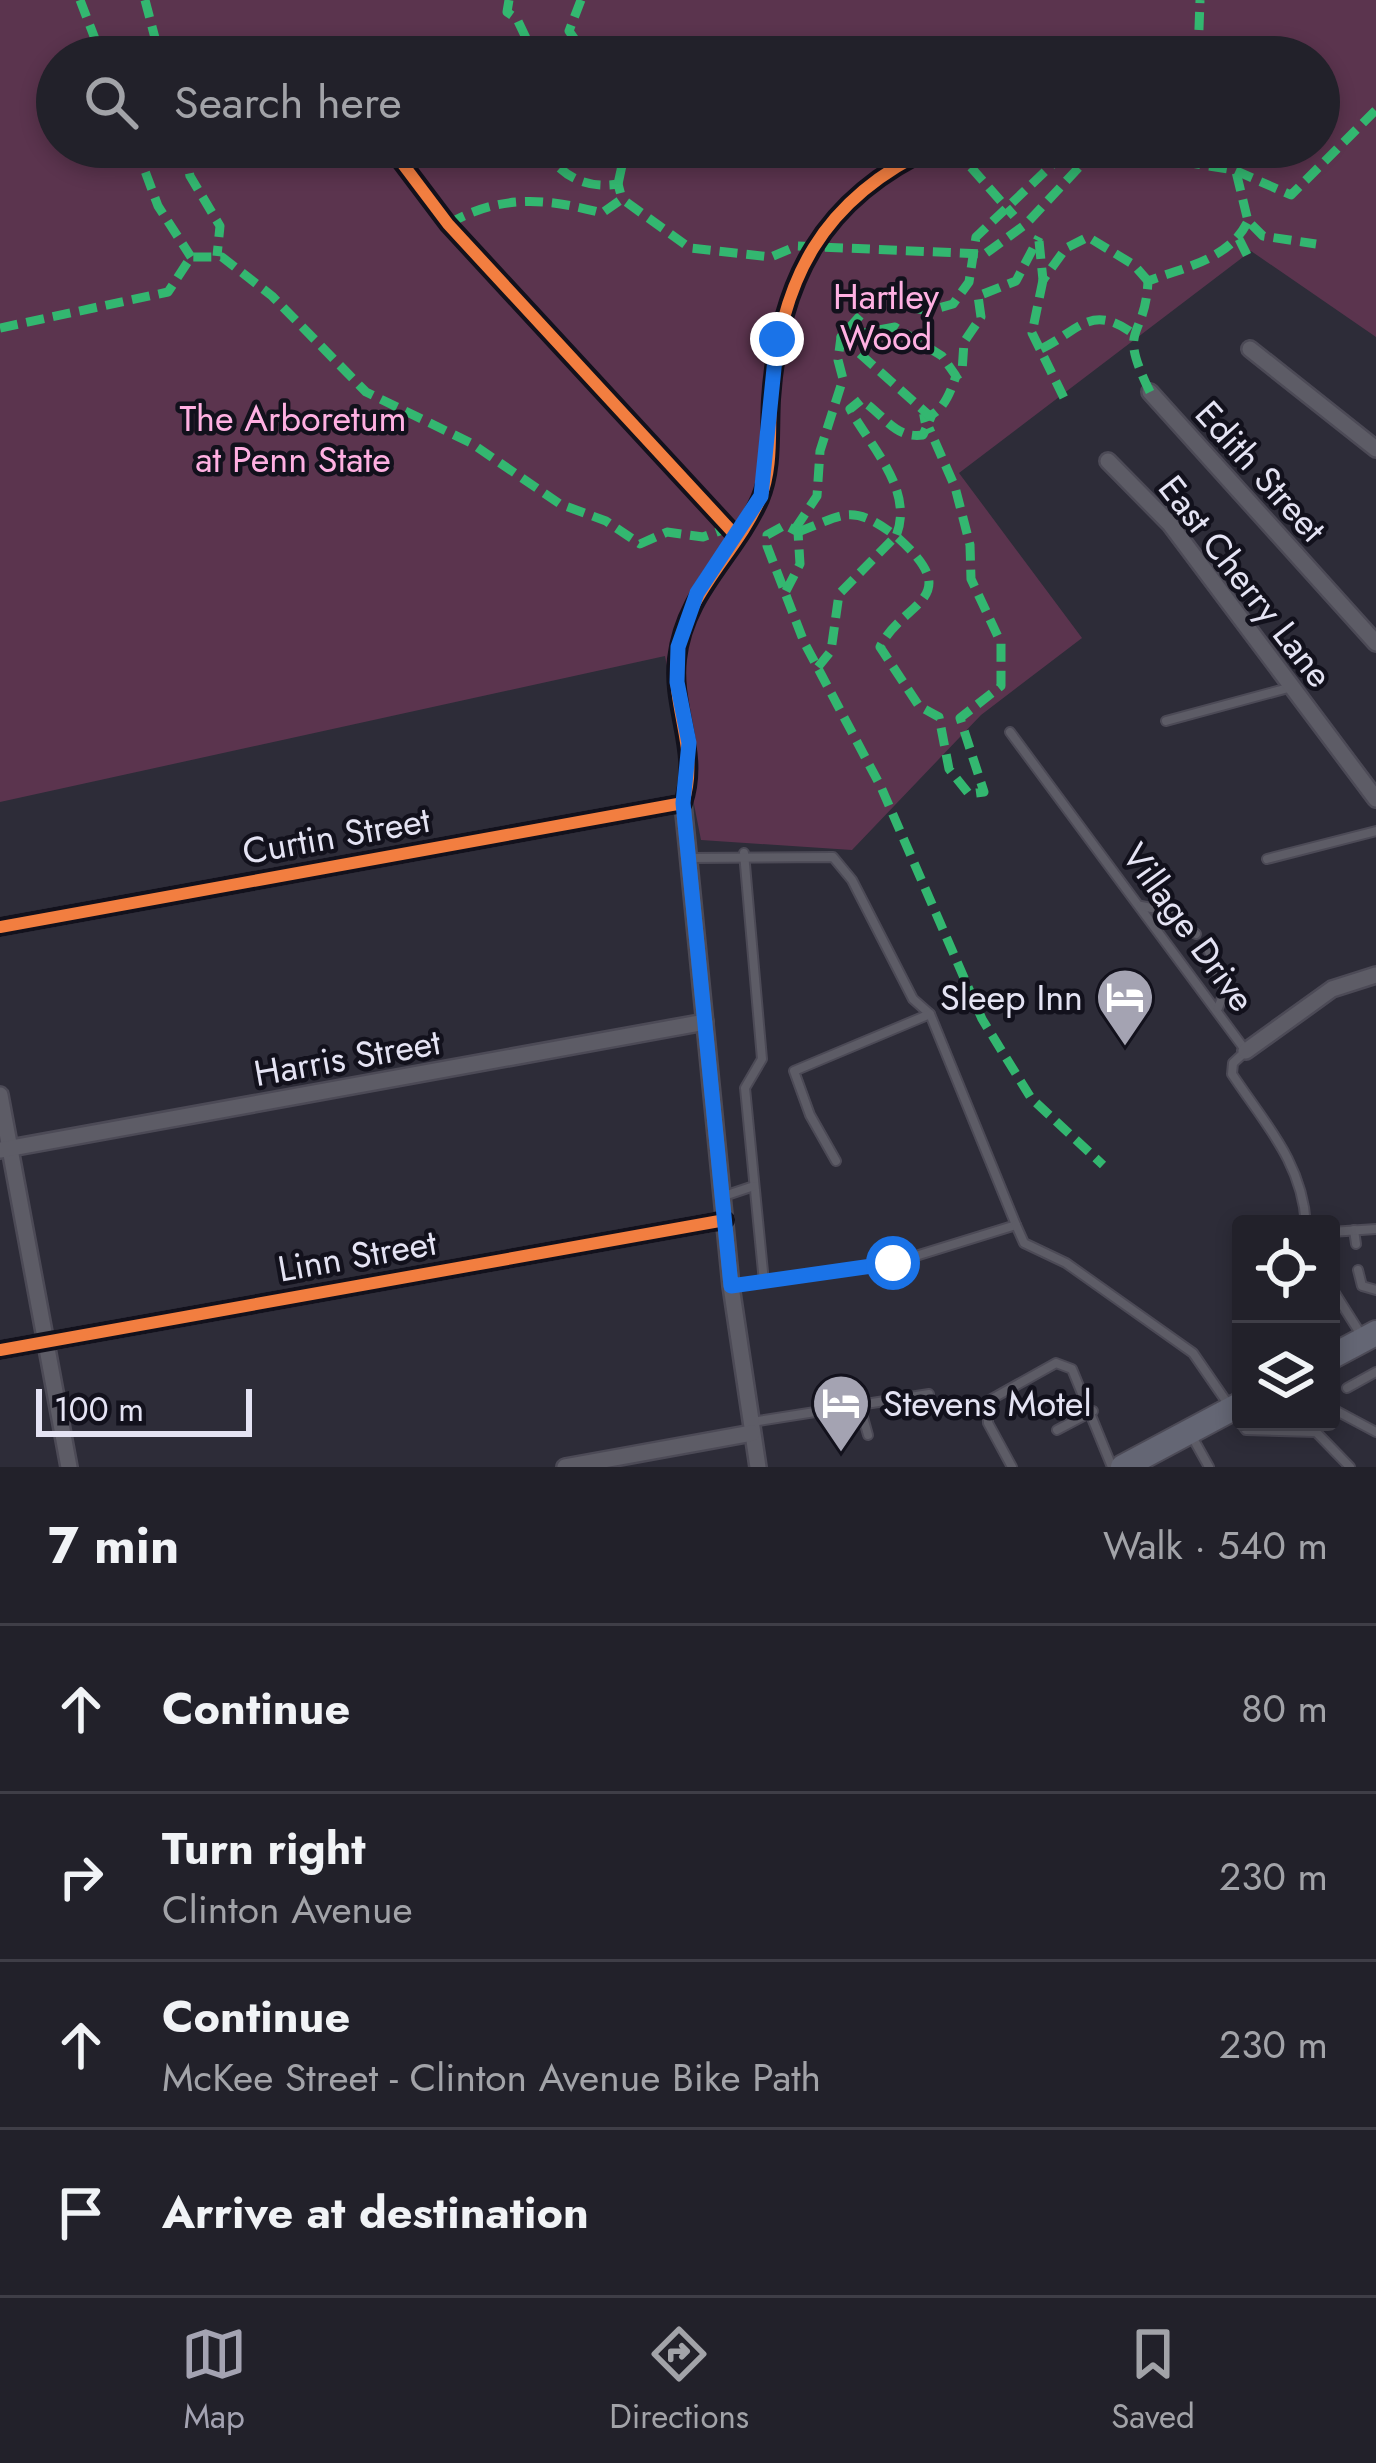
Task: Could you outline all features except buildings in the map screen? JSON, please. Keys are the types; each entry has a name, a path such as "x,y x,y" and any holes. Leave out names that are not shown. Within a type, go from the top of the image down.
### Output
{"main road":[{"path":"1340,1352 1370,1336"},
{"path":"1123,1467 1232,1409"}],"street":[{"path":"1250,349 1376,449"},
{"name":"Edith Street","path":"1150,392 1376,643"},
{"name":"East Cherry Lane","path":"1108,461 1170,524 1376,799"},
{"name":"Curtin Street","path":"0,927 683,803 688,858"},
{"path":"688,858 731,1286 758,1467"},
{"path":"1246,1052 1332,989 1376,976"},
{"name":"Harris Street","path":"5,1150 705,1022"},
{"path":"0,1095 5,1150 69,1467"},
{"name":"Linn Street","path":"0,1350 725,1220"},
{"path":"565,1467 751,1428"}],"lane":[{"path":"1166,721 1292,687"},
{"name":"Village Drive","path":"1010,733 1218,1008 1246,1052 1233,1063 1232,1074 1292,1160 1304,1192 1305,1215"},
{"path":"1267,859 1376,831"},
{"path":"688,858 744,853 832,857 852,880 913,999 930,1013 1024,1243 1066,1263 1193,1353 1232,1402"},
{"path":"744,853 762,1059 745,1088 764,1282"},
{"path":"1141,906 1162,910 1196,934"},
{"path":"1209,952 1226,992 1218,1008"},
{"path":"836,1161 794,1071 930,1013"},
{"path":"722,1196 754,1186"},
{"path":"731,1286 893,1263 1016,1226"},
{"path":"1340,1231 1376,1229"},
{"path":"1354,1230 1356,1244"},
{"path":"1358,1270 1362,1286 1376,1290"},
{"path":"1340,1298 1370,1336"},
{"path":"1012,1467 988,1423 988,1401 1056,1363 1072,1370 1093,1411 1112,1467"},
{"path":"1347,1388 1376,1372"},
{"path":"751,1428 859,1402 929,1394"},
{"path":"859,1402 868,1435"},
{"path":"1057,1430 1093,1411"},
{"path":"1340,1413 1376,1432"},
{"path":"1310,1431 1351,1467"},
{"path":"1190,1432 1209,1467"}],"green space":[{"name":"The Arboretum at Penn State","path":"0,0 1376,0 1376,337 1251,251 959,473 1082,638 981,715 852,850 701,840 665,656 0,802"}],"marked path":[{"path":"80,0 94,36"},
{"path":"145,0 154,36"},
{"path":"509,0 507,12 517,19 525,36"},
{"path":"572,36 569,31 581,0"},
{"path":"1199,36 1200,0"},
{"path":"1340,146 1376,110"},
{"path":"144,168 158,206 191,257"},
{"path":"188,168 220,226 217,256"},
{"path":"560,168 595,184 618,184 622,199"},
{"path":"618,184 621,168"},
{"path":"972,168 1014,216"},
{"path":"798,532 827,520 858,515 896,536 900,502 895,485 850,409 861,400 897,429 913,435 923,435 931,417 841,337 875,299 928,311 953,304 969,282 976,237 1049,168"},
{"path":"448,224 505,203 543,202 602,213 622,199 690,248 771,257 797,246 985,254 1026,224 1078,168"},
{"path":"1222,168 1291,195 1318,168"},
{"path":"1235,168 1248,221 1263,236 1316,244"},
{"path":"1150,392 1134,342 1148,281 1218,253 1248,221"},
{"path":"795,529 817,496 820,451 843,379 838,360 841,337 895,327 942,356 956,376 962,372 964,342 981,317 978,296 1016,281 1039,237"},
{"path":"1039,241 1043,280 1066,248 1088,237 1134,265 1148,281"},
{"path":"1239,239 1251,263"},
{"path":"0,328 168,292 191,257 222,257 272,296 366,392 471,443 560,504 606,521 640,544 667,532 703,537 728,528"},
{"path":"1043,280 1032,333 1066,402"},
{"path":"1041,349 1095,320 1131,332"},
{"path":"920,419 939,409 956,376"},
{"path":"818,667 831,651 839,594 896,536 917,557 929,587 880,647 919,706 939,717 949,769 969,794 984,792 960,718 1001,686 1001,643 971,579 970,545 955,487 929,428"},
{"path":"786,591 800,564 798,532 785,525 767,535 767,546 804,642 881,787 982,1019 1031,1098 1103,1165"}],"cycle path":[{"path":"406,168 448,224 737,537"},
{"path":"0,927 683,803 688,766 677,659 689,614 750,520 764,487 784,317 797,281 835,218 895,168"},
{"path":"0,1350 725,1220"}],"place":[{"name":"Sleep Inn","path":"1125,1048"},
{"name":"Stevens Motel","path":"841,1454"}],"route":[{"path":"777,339 769,459 761,496 697,593 676,664 688,729 683,803 731,1286 893,1263"}],"park label":[{"name":"Hartley Wood","path":"886,316"}]}
